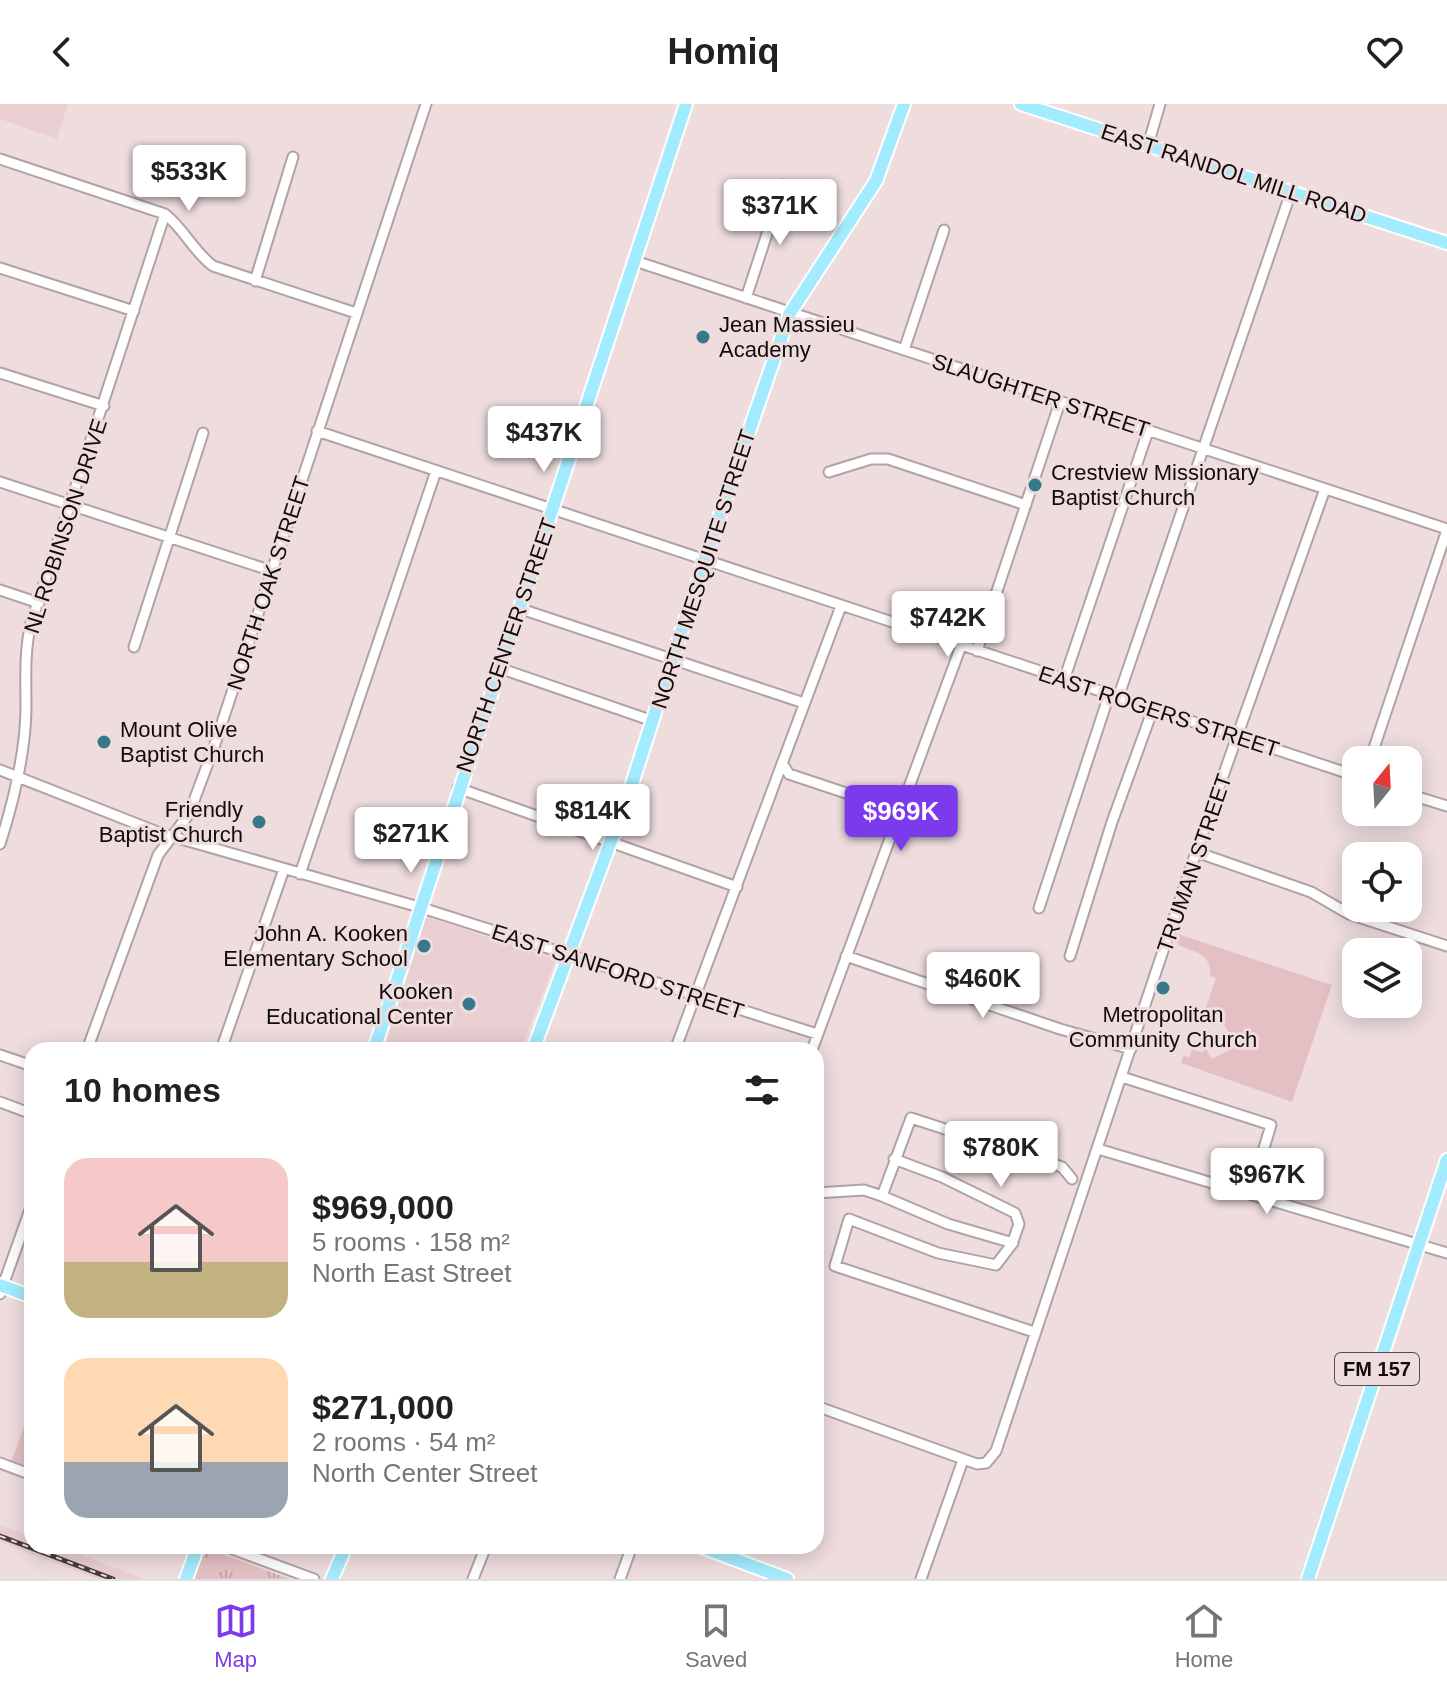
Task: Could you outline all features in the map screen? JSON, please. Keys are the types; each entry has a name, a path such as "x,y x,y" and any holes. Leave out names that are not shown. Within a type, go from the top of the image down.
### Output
{"main road":[{"name":"NORTH CENTER STREET","path":"377,1042 686,104"},
{"name":"NORTH MESQUITE STREET","path":"536,1042 567,955 589,906 790,313 876,181 904,104"},
{"name":"EAST RANDOL MILL ROAD","path":"1021,104 1447,243"},
{"name":"FM 157","path":"1308,1579 1447,1160"},
{"path":"1,1289 24,1295"},
{"path":"186,1579 195,1554"},
{"path":"332,1579 343,1554"},
{"path":"720,1554 787,1579"}],"street":[{"name":"NORTH OAK STREET","path":"90,1042 158,855 189,814 426,104"},
{"path":"1148,145 1160,104"},
{"path":"255,281 293,157"},
{"path":"0,159 165,214 184,230 195,253 204,260 255,281 356,313"},
{"path":"746,298 783,185"},
{"path":"1039,908 1204,449 1291,192"},
{"name":"NL ROBINSON DRIVE","path":"0,844 19,776 28,638 165,214"},
{"path":"904,350 944,230"},
{"name":"SLAUGHTER STREET","path":"635,261 1447,530"},
{"path":"0,268 134,311"},
{"path":"0,373 104,406"},
{"path":"977,651 1060,402"},
{"name":"EAST ROGERS STREET","path":"317,431 1342,771"},
{"path":"1064,680 1148,431"},
{"path":"134,647 203,433"},
{"path":"829,472 888,459 1026,505"},
{"path":"300,874 436,471"},
{"path":"0,482 272,571"},
{"name":"TRUMAN STREET","path":"963,1460 986,1463 996,1451 1196,852 1325,489"},
{"path":"1375,746 1447,530"},
{"path":"0,590 39,603"},
{"path":"678,1042 841,606"},
{"path":"518,608 804,703"},
{"path":"814,1042 961,646"},
{"path":"499,668 653,721"},
{"path":"1070,956 1112,822 1153,709"},
{"path":"782,763 789,774 900,811"},
{"name":"EAST SANFORD STREET","path":"0,770 172,835 419,907 817,1034"},
{"path":"458,788 737,887"},
{"path":"1422,798 1447,806"},
{"path":"1196,852 1311,892 1349,914 1447,946"},
{"path":"224,1042 284,869"},
{"path":"846,956 1060,1029 1131,1049"},
{"path":"0,1055 24,1063"},
{"path":"1122,1077 1271,1125 1250,1194"},
{"path":"0,1102 24,1111"},
{"path":"882,1196 911,1118 1062,1167 1072,1179"},
{"path":"1098,1149 1447,1253"},
{"path":"894,1159 942,1177 1015,1213 1019,1224 1013,1243 996,1265 938,1253 849,1219 835,1266 1034,1332"},
{"path":"824,1192 864,1190 948,1224 1013,1243"},
{"path":"1,1289 24,1226"},
{"path":"824,1409 963,1460 921,1579"},
{"path":"0,1463 24,1472"},
{"path":"246,1554 314,1579"},
{"path":"473,1579 483,1554"},
{"path":"620,1579 629,1554"}],"shaded area":[{"path":"0,104 68,104 57,139 0,119"},
{"name":"Kooken Educational Center","path":"426,917 556,959 524,1042 387,1042"},
{"path":"0,1525 24,1534 24,1551 0,1542"},
{"path":"32,1554 78,1554 145,1579 98,1579"}],"green space":[{"path":"1175,933 1332,985 1292,1102 1181,1063 1183,1056 1190,1057 1192,1049 1202,1052 1206,1049 1212,1059 1235,1047 1223,1022 1215,1026 1197,1017 1203,1016 1216,978 1210,976 1205,958 1178,945"},
{"path":"24,1427 24,1467 11,1462"},
{"path":"200,1554 222,1554 290,1579 190,1579"}],"railway":[{"path":"0,1536 24,1545"},
{"path":"47,1554 113,1579"}],"place":[{"name":"Jean Massieu Academy","path":"703,337"},
{"name":"Crestview Missionary Baptist Church","path":"1035,485"},
{"name":"Mount Olive Baptist Church","path":"104,742"},
{"name":"Friendly Baptist Church","path":"259,822"},
{"name":"John A. Kooken Elementary School","path":"424,946"},
{"name":"Metropolitan Community Church","path":"1163,988"},
{"name":"Kooken Educational Center","path":"469,1004"}]}
